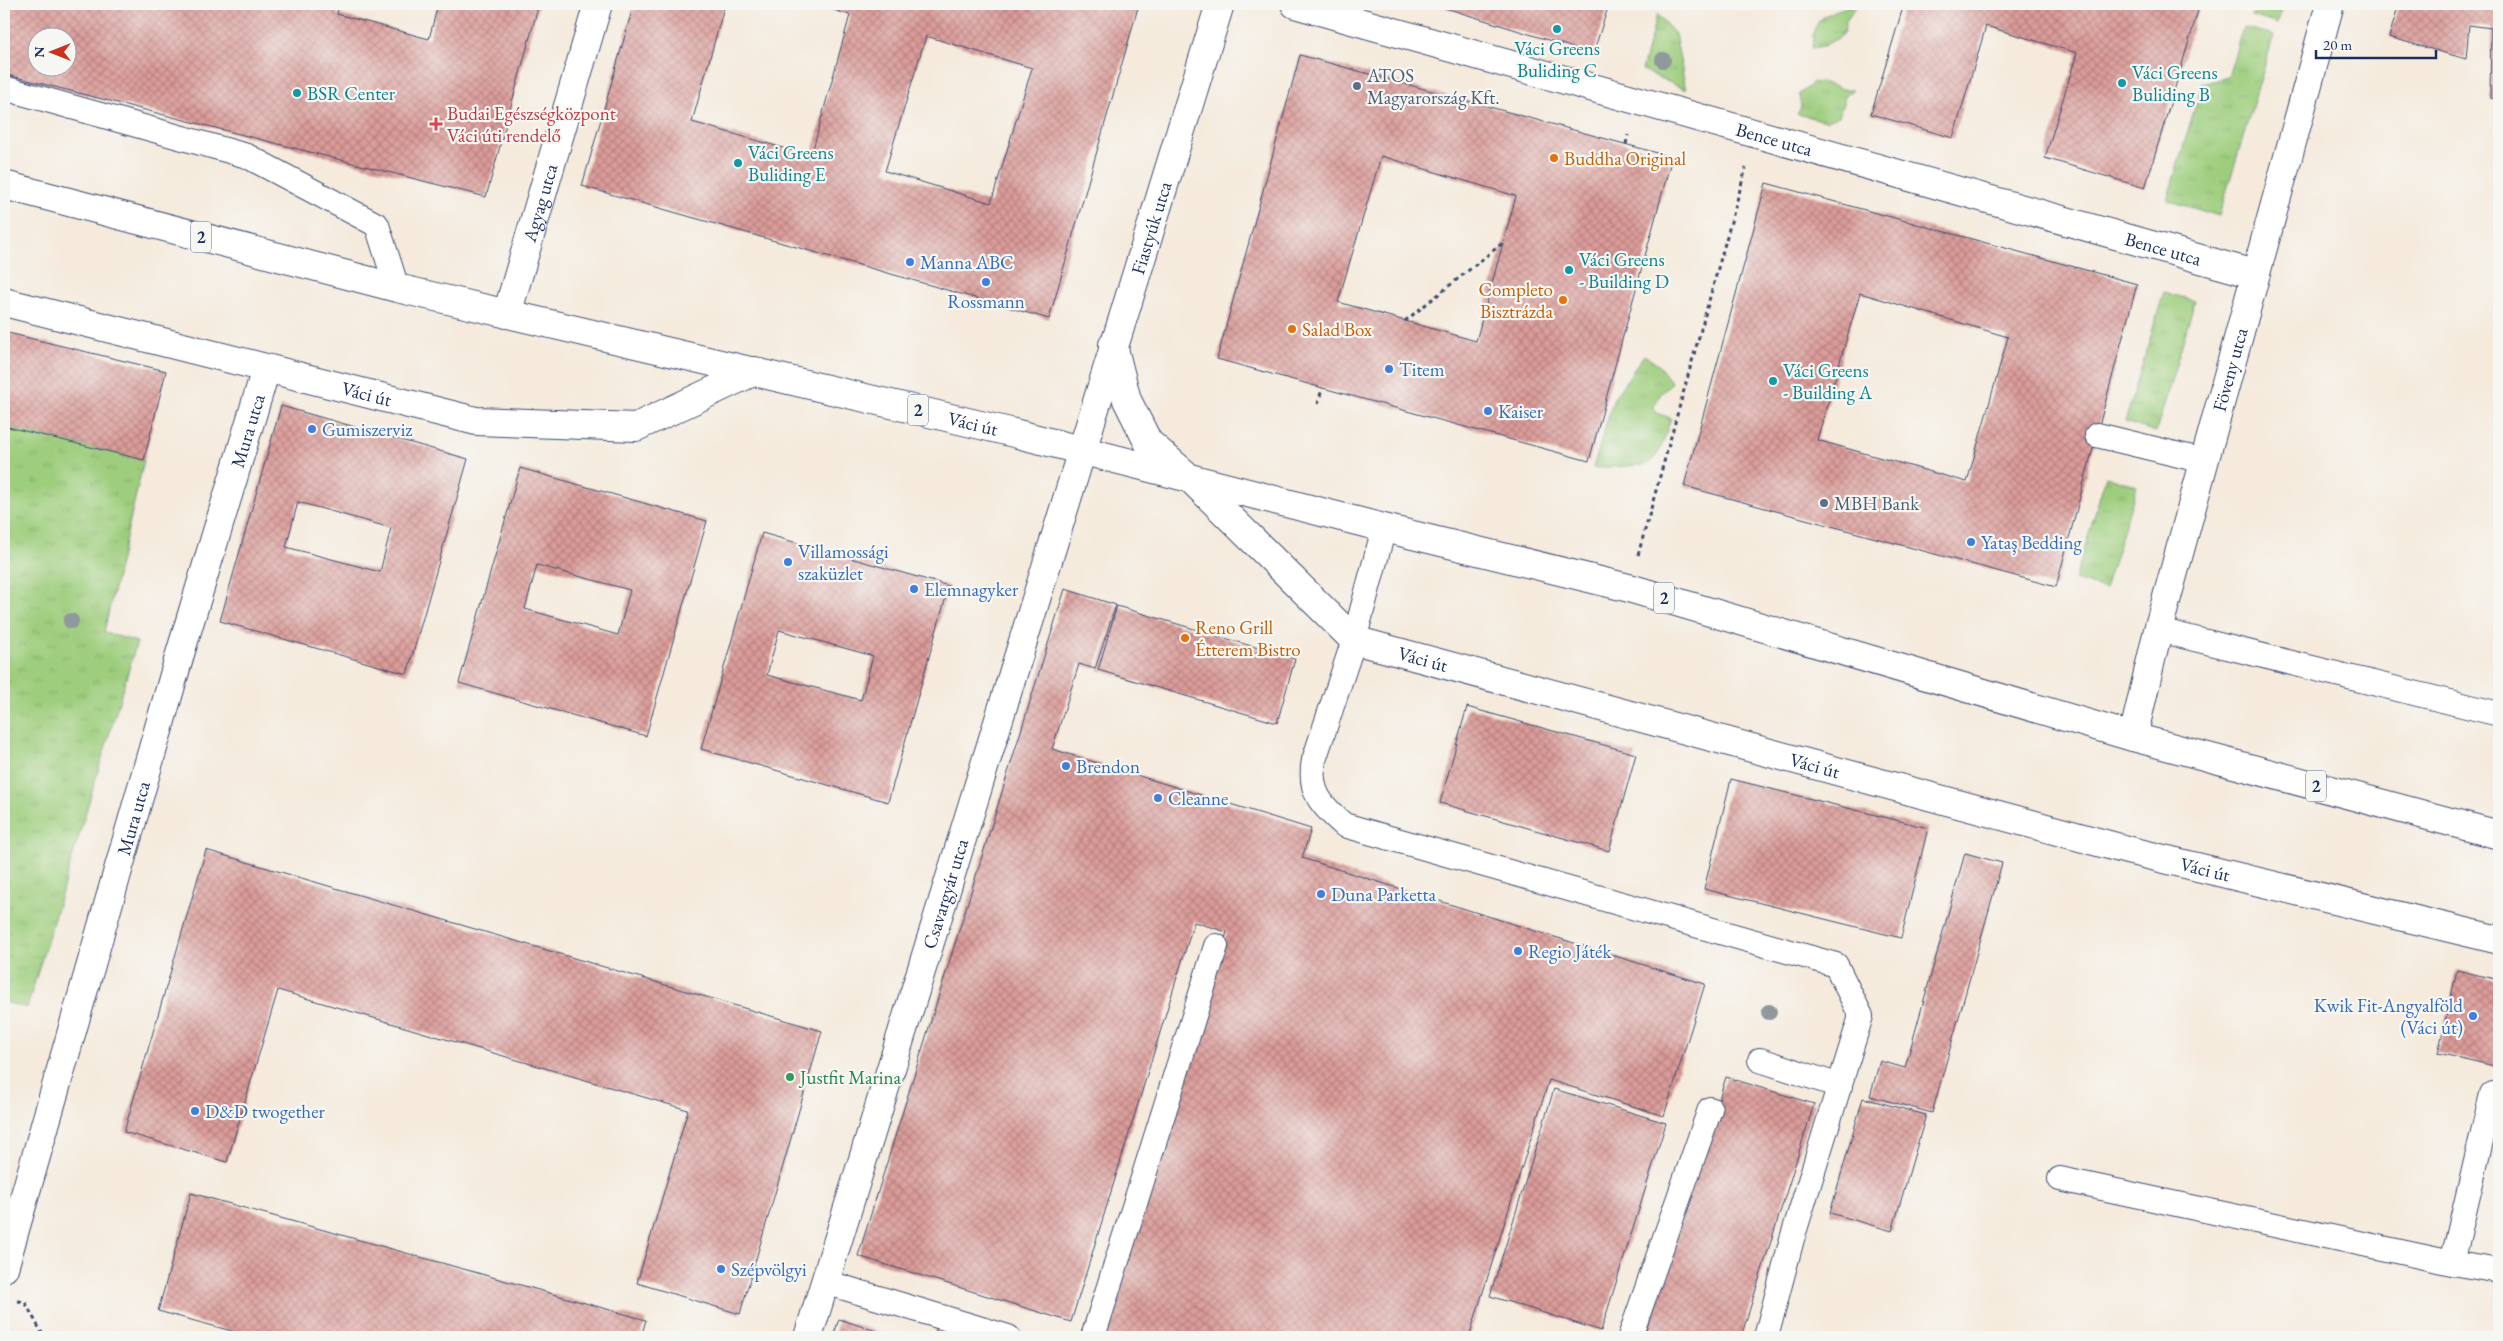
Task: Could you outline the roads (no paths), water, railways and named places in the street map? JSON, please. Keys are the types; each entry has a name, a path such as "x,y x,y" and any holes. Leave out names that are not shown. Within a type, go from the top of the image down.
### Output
{"street":[{"name":"Agyag utca","path":"507,314 598,4"},
{"name":"Fiastyúk utca","path":"1080,450 1220,4"},
{"name":"Bence utca","path":"1295,4 2254,274"},
{"name":"Föveny utca","path":"2133,737 2158,630 2254,274 2330,4"},
{"name":"Váci út","path":"4,185 397,288 755,371 1080,450 1384,528 1629,588 2133,737 2499,835"},
{"name":"Váci út","path":"4,302 476,421 636,428 755,371"},
{"path":"1113,345 1127,400 1148,442 1190,478"},
{"name":"Mura utca","path":"4,1268 175,672 266,369"},
{"name":"Csavargyár utca","path":"808,1337 1080,450"},
{"name":"Váci út","path":"1190,478 1354,640 2131,851 2499,940"}],"lane":[{"path":"4,88 247,156 377,225 397,288"},
{"path":"2097,435 2204,460"},
{"path":"1384,528 1354,640 1314,760 1311,777 1323,807 1344,825 1836,965 1861,1016 1792,1238 1766,1337"},
{"path":"2158,630 2492,706"},
{"path":"1093,1337 1216,946"},
{"path":"1760,1060 1840,1086"},
{"path":"2452,1263 2492,1094"},
{"path":"1630,1337 1710,1109"},
{"path":"2060,1179 2452,1263 2499,1271"},
{"path":"825,1282 1008,1337"}],"place":[{"name":"Váci Greens Buliding C","path":"1557,29"},
{"name":"Váci Greens Buliding B","path":"2122,83"},
{"name":"ATOS Magyarország Kft.","path":"1357,86"},
{"name":"BSR Center","path":"297,93"},
{"name":"Budai Egészségközpont Váci úti rendelő","path":"436,124"},
{"name":"Buddha Original","path":"1554,158"},
{"name":"Váci Greens Buliding E","path":"738,163"},
{"name":"Manna ABC","path":"910,262"},
{"name":"Váci Greens - Building D","path":"1569,270"},
{"name":"Rossmann","path":"986,282"},
{"name":"Completo Bisztrázda","path":"1563,300"},
{"name":"Salad Box","path":"1292,329"},
{"name":"Titem","path":"1389,369"},
{"name":"Váci Greens - Building A","path":"1773,381"},
{"name":"Kaiser","path":"1488,411"},
{"name":"Gumiszerviz","path":"312,429"},
{"name":"MBH Bank","path":"1824,503"},
{"name":"Yataş Bedding","path":"1971,542"},
{"name":"Villamossági szaküzlet","path":"788,562"},
{"name":"Elemnagyker","path":"914,589"},
{"name":"Reno Grill Étterem Bistro","path":"1185,638"},
{"name":"Brendon","path":"1066,766"},
{"name":"Cleanne","path":"1158,798"},
{"name":"Duna Parketta","path":"1321,894"},
{"name":"Regio Játék","path":"1518,951"},
{"name":"Kwik Fit-Angyalföld (Váci út)","path":"2473,1016"},
{"name":"Justfit Marina","path":"790,1077"},
{"name":"D&D twogether","path":"195,1111"},
{"name":"Szépvölgyi","path":"721,1269"}]}
